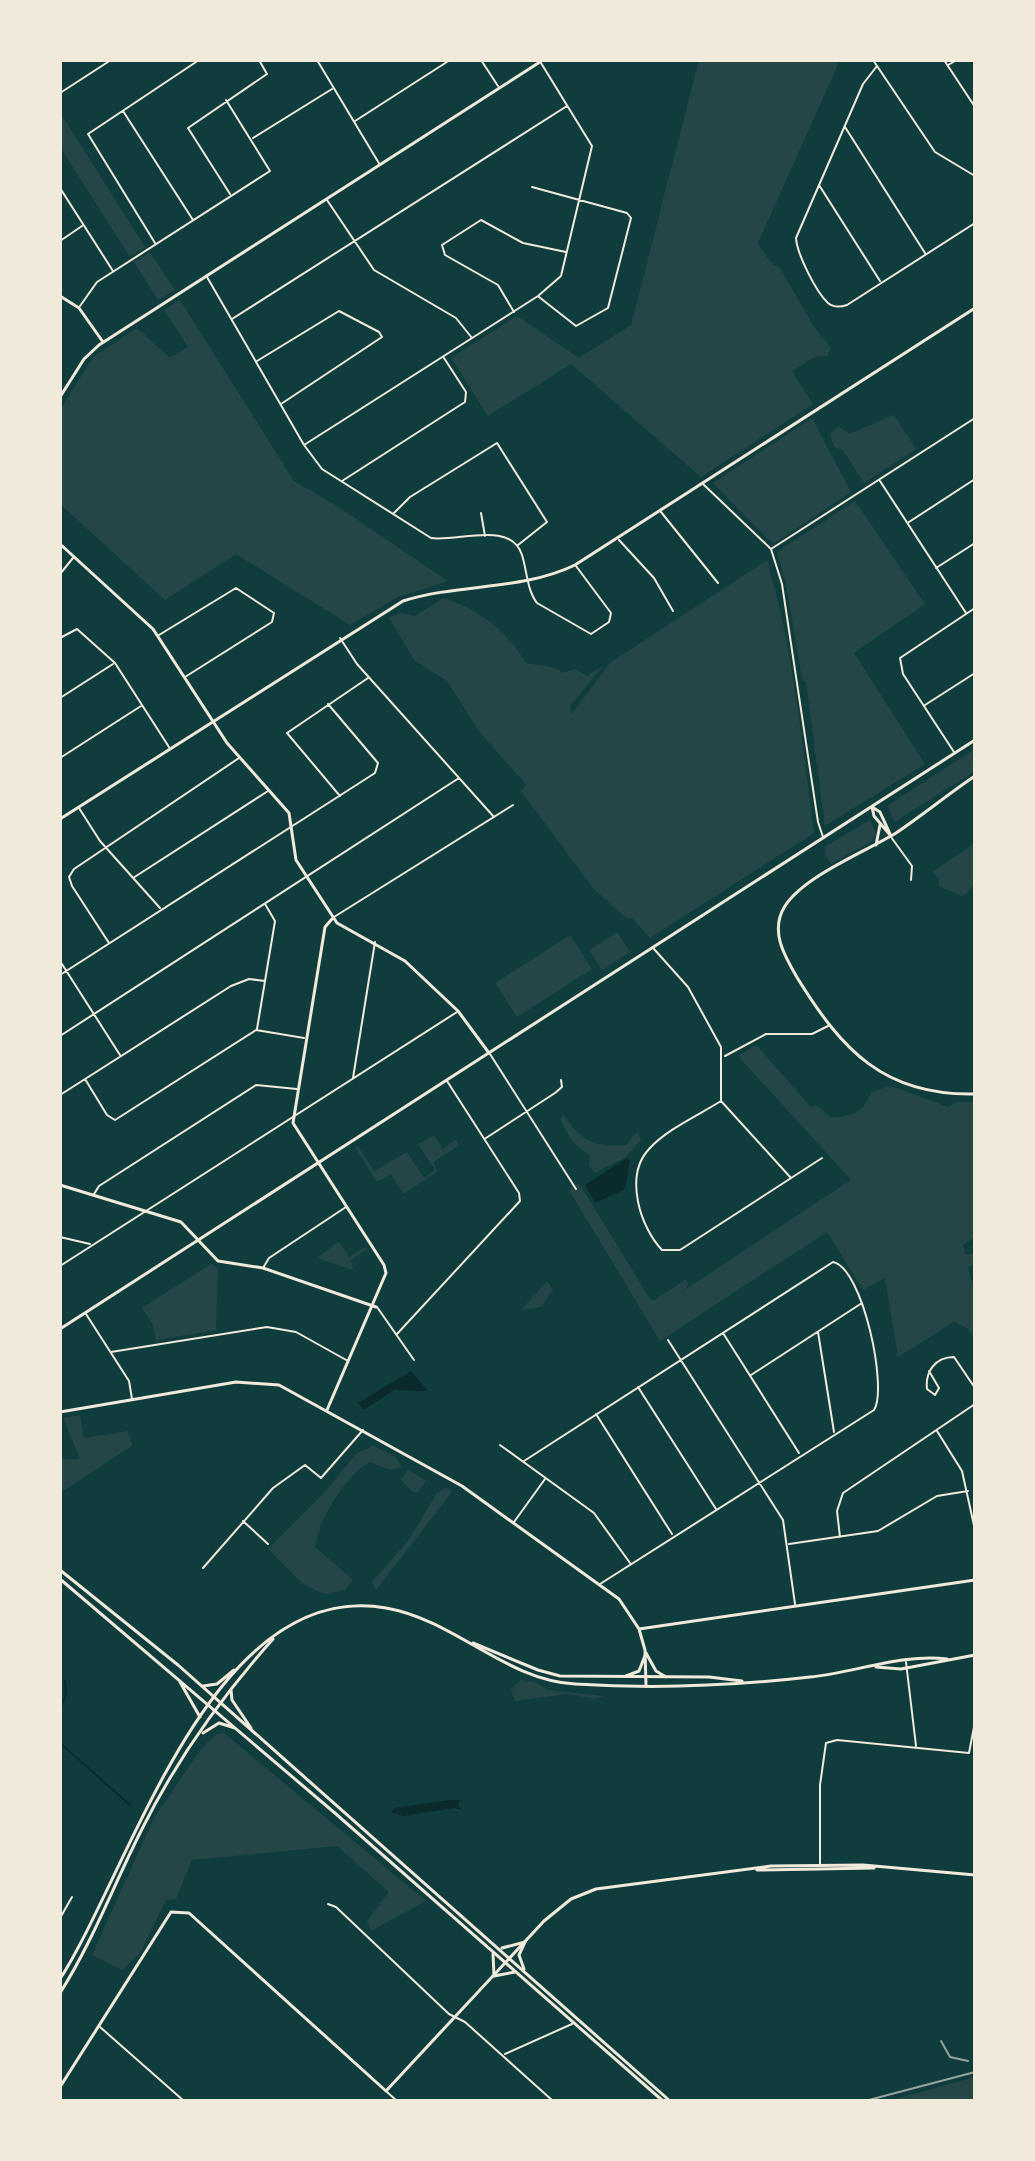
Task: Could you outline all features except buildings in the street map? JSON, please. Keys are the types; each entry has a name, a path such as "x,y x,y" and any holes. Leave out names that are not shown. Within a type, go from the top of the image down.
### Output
{"street":[{"path":"60,93 111,60"},
{"path":"156,244 88,138 90,130 199,60"},
{"path":"231,196 188,128 267,74 259,60"},
{"path":"317,60 380,165"},
{"path":"354,122 450,60"},
{"path":"481,60 499,88"},
{"path":"873,60 935,152 962,172 975,176"},
{"path":"944,60 975,107"},
{"path":"948,65 957,60"},
{"path":"60,397 84,359 103,342 542,61 592,146 561,276 514,312 304,445"},
{"path":"877,66 863,84 799,228 797,248 829,303 838,307 847,305 975,223"},
{"path":"253,138 333,89"},
{"path":"79,308 97,282 270,171 253,138 226,100"},
{"path":"232,319 568,106"},
{"path":"123,110 193,220"},
{"path":"844,126 925,254"},
{"path":"818,184 881,283"},
{"path":"532,187 630,215 610,304 576,326 538,296"},
{"path":"60,188 113,271"},
{"path":"326,199 381,276 456,318 472,339"},
{"path":"514,312 498,285 445,255 442,245 481,220 523,243 568,252"},
{"path":"60,241 83,226"},
{"path":"207,277 315,463 431,538 447,541 499,535 518,545 537,603 591,634 609,622 611,613 575,565"},
{"path":"60,296 79,308 103,342"},
{"path":"60,819 340,638 403,601 434,591 528,581 575,565 975,308"},
{"path":"256,362 339,311 379,332 382,337 280,404"},
{"path":"342,481 465,402 466,392 443,357"},
{"path":"771,549 975,418"},
{"path":"393,514 410,497 497,443 547,522 518,545"},
{"path":"907,523 975,479"},
{"path":"879,480 966,613"},
{"path":"703,484 771,549 782,584 819,829 824,838"},
{"path":"660,511 718,583"},
{"path":"481,513 485,536"},
{"path":"618,539 654,578 673,611"},
{"path":"936,568 975,543"},
{"path":"60,544 158,636 240,758 289,813 293,825 294,854 333,918 339,925 405,961 458,1011 489,1053 576,1189"},
{"path":"60,574 74,557"},
{"path":"158,636 236,588 271,609 275,618 184,678"},
{"path":"955,753 903,674 900,658 975,608"},
{"path":"60,638 77,629 115,663 170,748"},
{"path":"340,638 369,678 494,817"},
{"path":"60,698 115,663"},
{"path":"924,706 975,673"},
{"path":"340,796 287,733 369,678"},
{"path":"60,975 375,773 379,766 328,704"},
{"path":"60,758 142,705"},
{"path":"60,1329 975,740"},
{"path":"109,944 69,877 104,846 240,758"},
{"path":"975,776 891,836 799,890 785,905 779,921 784,953 828,1026 855,1054 893,1078 936,1091 975,1094"},
{"path":"60,1036 459,778"},
{"path":"133,878 269,790"},
{"path":"327,1410 386,1273 384,1265 293,1123 326,924 513,805"},
{"path":"78,807 104,846 162,910"},
{"path":"872,807 880,824 912,866 911,880"},
{"path":"872,807 885,820 891,836"},
{"path":"876,845 880,824"},
{"path":"256,1030 275,921 265,904"},
{"path":"353,1078 375,942"},
{"path":"653,947 690,990 721,1047 721,1101 792,1179"},
{"path":"60,961 121,1056"},
{"path":"60,1095 231,986 249,979 265,981"},
{"path":"60,1266 458,1011"},
{"path":"723,1057 766,1034 812,1034 828,1026"},
{"path":"85,1079 107,1115 115,1120 256,1030 305,1039"},
{"path":"484,1139 555,1093 562,1087 561,1080"},
{"path":"397,1334 521,1197 446,1081"},
{"path":"94,1194 99,1186 256,1085 297,1089"},
{"path":"721,1101 653,1145 642,1161 636,1197 638,1213 659,1248 672,1253 680,1250 822,1158"},
{"path":"60,1185 188,1225 218,1261 263,1268 374,1306 414,1360"},
{"path":"263,1268 269,1258 347,1207"},
{"path":"60,1237 92,1245"},
{"path":"524,1461 833,1262 841,1265 863,1302 879,1402 874,1410 599,1585"},
{"path":"751,1375 863,1302"},
{"path":"85,1313 129,1381 132,1400"},
{"path":"111,1352 267,1327 296,1332 348,1361"},
{"path":"817,1331 835,1433"},
{"path":"723,1332 801,1455"},
{"path":"668,1340 783,1520 795,1605"},
{"path":"929,1371 939,1388 935,1395 927,1389 929,1371 946,1357 954,1357 975,1388"},
{"path":"60,1412 250,1381 279,1385 462,1486 599,1585 625,1606 639,1629 646,1653 656,1671 666,1677"},
{"path":"637,1386 716,1509"},
{"path":"840,1537 837,1511 843,1493 975,1404"},
{"path":"595,1413 673,1536"},
{"path":"203,1568 273,1488 301,1466 310,1468 321,1478 363,1430"},
{"path":"936,1430 962,1471 975,1530"},
{"path":"500,1445 601,1519 631,1564"},
{"path":"514,1522 546,1478"},
{"path":"788,1544 878,1531 937,1496 968,1491"},
{"path":"243,1521 268,1544"},
{"path":"60,1570 202,1686 670,2101"},
{"path":"60,1579 239,1730 663,2101"},
{"path":"639,1629 975,1580"},
{"path":"202,1686 217,1684 257,1646 318,1614 358,1607 385,1608 418,1616 473,1643 547,1673 621,1678 737,1679 744,1682"},
{"path":"60,1993 93,1936 146,1822 216,1711 276,1636"},
{"path":"473,1643 511,1666 556,1683 646,1686 744,1682 876,1667 906,1660 947,1659"},
{"path":"646,1653 646,1686"},
{"path":"621,1678 639,1671 646,1653"},
{"path":"876,1667 907,1668 975,1655"},
{"path":"906,1660 916,1747"},
{"path":"60,1979 85,1937 140,1816 199,1720 239,1665"},
{"path":"176,1676 200,1712 199,1720"},
{"path":"60,1686 60,1698"},
{"path":"231,1690 236,1708 257,1736"},
{"path":"820,1867 820,1785 826,1743 837,1740 969,1753 975,1722"},
{"path":"200,1735 219,1723 239,1730"},
{"path":"386,2091 560,1907 596,1889 745,1869 881,1867 975,1875"},
{"path":"60,1918 72,1897"},
{"path":"328,1904 336,1907 449,2014 504,2055 553,2101"},
{"path":"60,2087 171,1912 189,1913 397,2101"},
{"path":"497,1946 509,1949 525,1942"},
{"path":"525,1942 519,1958 526,1972"},
{"path":"491,1951 496,1963 494,1976"},
{"path":"494,1976 507,1971 517,1972"},
{"path":"504,2055 574,2023"},
{"path":"99,2027 184,2101"}],"shaded area":[{"path":"699,60 840,60 758,243 771,263 780,268 814,327 831,348 827,356 815,357 792,371 813,404 701,477 571,364 488,416 451,358 517,316 579,358 631,325"},
{"path":"60,112 145,247 130,257 60,147"},
{"path":"150,252 175,290 158,300 134,262"},
{"path":"180,300 294,481 334,504 448,581 398,597 350,625 236,554 165,600 60,504 60,410 93,357 137,328 170,358 188,347 164,310"},
{"path":"894,415 916,449 864,483 843,450 834,447 830,434 839,426 849,434"},
{"path":"812,418 851,492 773,544 713,483"},
{"path":"855,501 925,604 854,653 925,764 825,826 806,682 802,679 786,584 777,552"},
{"path":"767,560 790,661 814,833 650,938 633,919 626,918 593,888 521,791 526,785 523,781 481,734 447,681 414,660 389,618 401,613 414,616 444,598 491,623 510,640 526,663 556,668 562,673 576,669 587,676 604,665 570,706 571,715 610,663"},
{"path":"975,749 975,771 895,822 887,806"},
{"path":"870,820 876,833 872,841 831,864 825,854 826,846"},
{"path":"975,843 975,881 968,892 961,896 939,886 939,879 932,872"},
{"path":"617,932 630,952 602,970 589,950"},
{"path":"570,935 592,969 517,1017 495,983"},
{"path":"756,1045 811,1107 816,1105 831,1118 856,1112 865,1105 871,1092 891,1086 948,1107 957,1102 975,1102 975,1237 963,1245 966,1255 975,1254 975,1265 968,1267 975,1295 975,1340 967,1328 954,1322 898,1357 885,1278 863,1290 827,1232 660,1341 569,1190 579,1183 650,1299 655,1300 686,1279 689,1284 683,1291 851,1180 738,1056"},
{"path":"563,1114 577,1132 597,1144 627,1145 638,1132 641,1140 626,1157 595,1173 589,1166 590,1155 576,1145 560,1120"},
{"path":"434,1135 443,1149 456,1139 459,1145 434,1162 437,1172 403,1194 391,1174 377,1182 355,1148 358,1146 374,1171 407,1152 424,1178 435,1170 418,1144"},
{"path":"627,1158 630,1160 625,1189 595,1203 585,1185"},
{"path":"339,1241 349,1257 365,1247 367,1249 351,1260 353,1270 317,1258"},
{"path":"211,1264 218,1268 216,1330 156,1340 153,1325 142,1308"},
{"path":"547,1281 553,1290 541,1307 521,1310"},
{"path":"411,1371 428,1391 394,1390 364,1410 358,1403"},
{"path":"80,1415 84,1438 128,1431 132,1446 60,1493 60,1459 80,1459 63,1418"},
{"path":"373,1446 396,1457 402,1467 390,1470 370,1462 352,1476 335,1498 315,1547 353,1580 345,1590 327,1594 317,1591 302,1583 268,1549 322,1495 357,1453"},
{"path":"408,1469 426,1481 418,1492 413,1492 401,1480"},
{"path":"446,1488 452,1492 376,1590 372,1582 408,1541 437,1493"},
{"path":"521,1680 538,1683 547,1690 605,1696 595,1699 568,1694 515,1701 511,1689"},
{"path":"224,1733 426,1901 371,1931 367,1921 389,1892 337,1846 192,1860 176,1899 166,1900 140,1953 122,1970 92,1955 154,1818 201,1749 216,1734"},
{"path":"460,1800 458,1806 462,1810 454,1808 403,1816 391,1813 394,1808"},
{"path":"975,2077 975,2101 888,2101"}],"waterway":[{"path":"60,1709 66,1694 65,1681"},
{"path":"60,1743 130,1805"}],"tram line":[{"path":"941,2041 950,2057 968,2061"}],"railway":[{"path":"865,2101 975,2072"}]}
